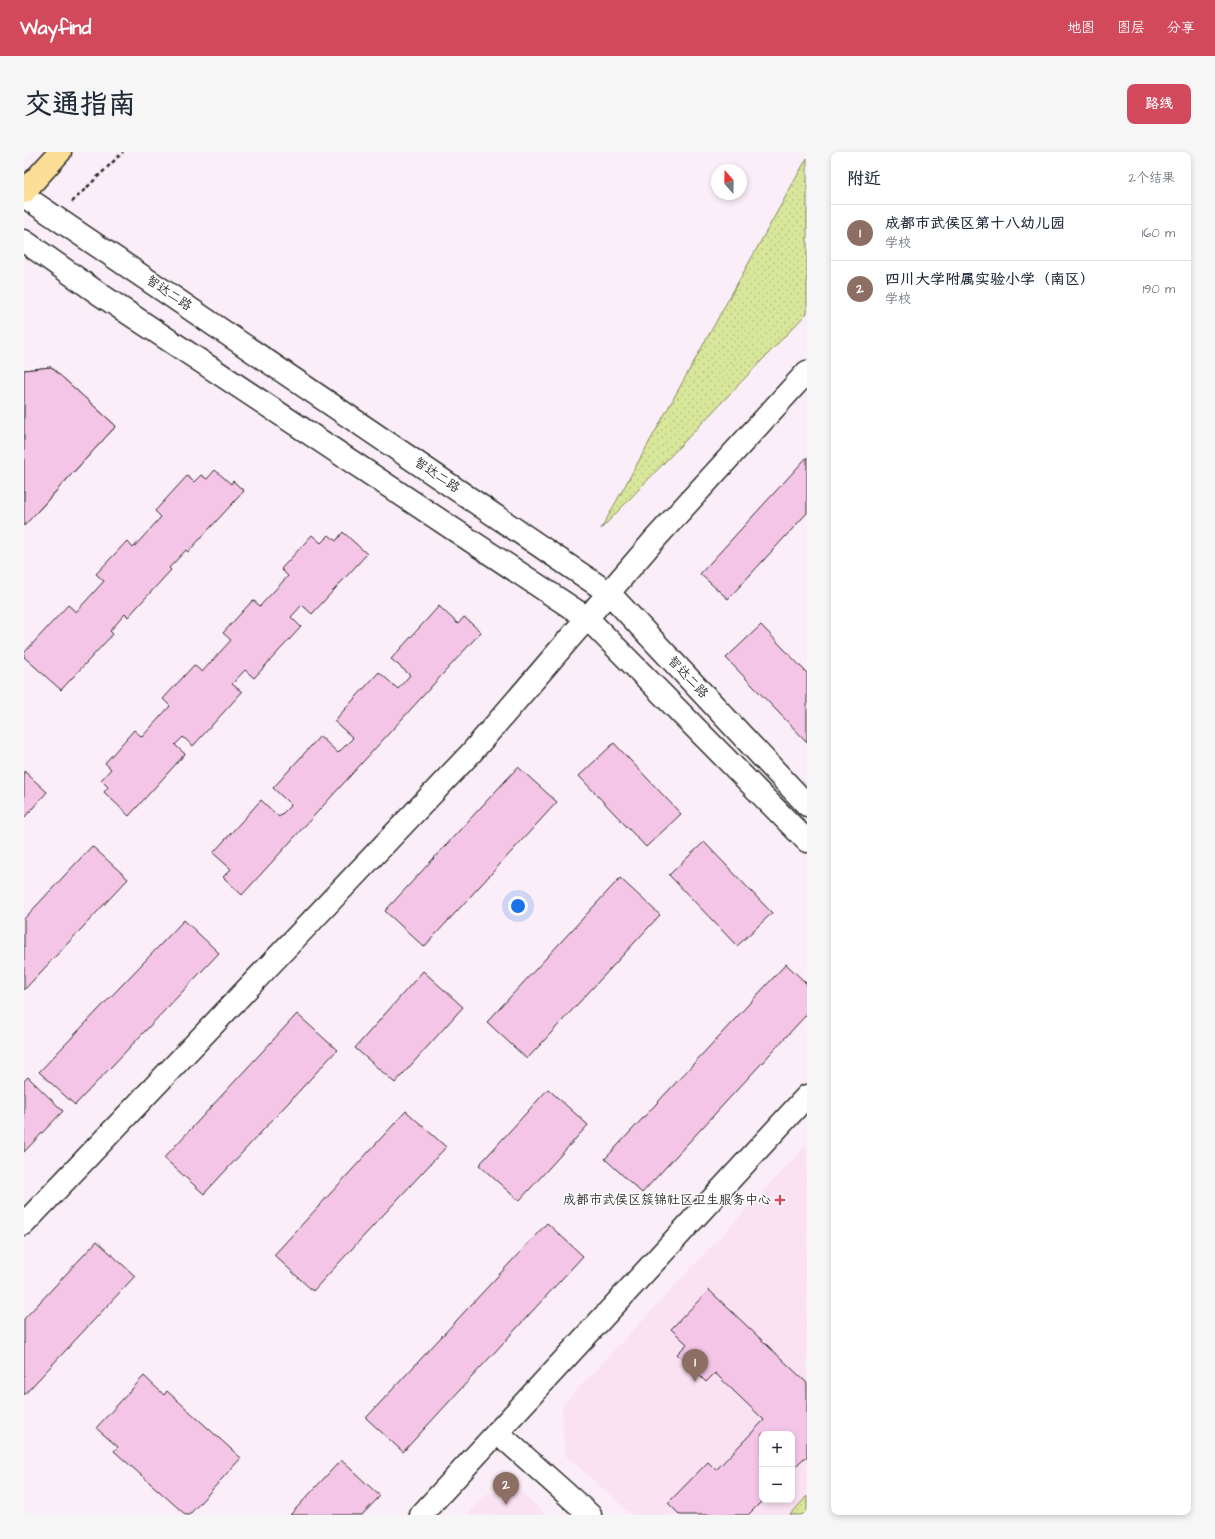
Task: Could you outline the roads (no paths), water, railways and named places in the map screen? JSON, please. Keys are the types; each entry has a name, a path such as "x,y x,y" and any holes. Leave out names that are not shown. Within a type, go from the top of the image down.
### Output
{"main road":[{"path":"24,192 60,152"}],"street":[{"name":"智达二路","path":"24,196 609,592 807,805"},
{"path":"24,241 98,294 587,618 807,841"},
{"path":"24,1224 471,753 655,539 807,372"},
{"path":"421,1515 807,1096"},
{"path":"497,1432 590,1515"}],"place":[{"name":"成都市武侯区簇锦社区卫生服务中心","path":"780,1200"},
{"name":"成都市武侯区第十八幼儿园","path":"695,1382"},
{"name":"四川大学附属实验小学（南区）","path":"506,1505"}]}
